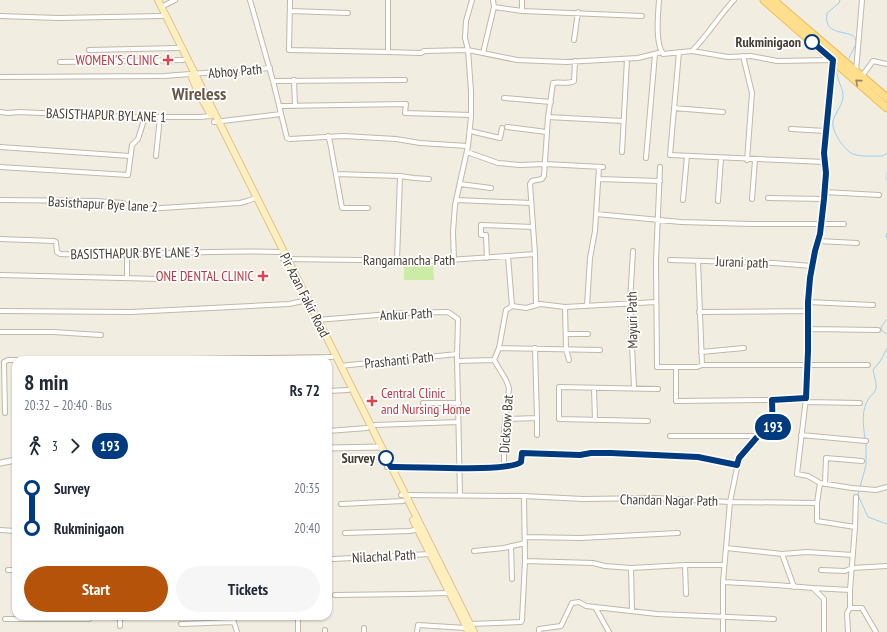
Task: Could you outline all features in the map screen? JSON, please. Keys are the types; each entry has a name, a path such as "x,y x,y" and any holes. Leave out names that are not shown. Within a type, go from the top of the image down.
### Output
{"main road":[{"name":"Pir Azan Fakir Road","path":"154,0 184,60 195,74"},
{"name":"Pir Azan Fakir Road","path":"158,0 195,74 199,94 215,119 306,301 332,356"},
{"path":"764,0 887,108"},
{"path":"773,0 887,98"},
{"name":"Pir Azan Fakir Road","path":"215,119 279,252 285,259"},
{"name":"Pir Azan Fakir Road","path":"306,301 340,366 378,447"},
{"name":"Pir Azan Fakir Road","path":"332,357 367,428 389,467 418,529 432,553"},
{"name":"Pir Azan Fakir Road","path":"403,497 432,553 465,624 474,632"}],"street":[{"path":"165,5 175,0"},
{"path":"250,0 270,68 286,136 290,139 343,136 396,139 420,143 468,146"},
{"path":"290,0 290,50 420,53 424,51 468,50 530,61 627,59 662,52 663,54 692,51 728,57 751,56 777,61 833,60 824,153 826,173 824,199 818,241 812,266 808,302 809,329 806,400 797,474 808,476 823,484 876,490 887,487"},
{"path":"388,0 388,52"},
{"path":"454,260 453,232 456,200 470,131 471,91 468,50 465,38 466,21 472,0"},
{"path":"483,53 494,8 493,0"},
{"path":"522,0 522,11"},
{"path":"659,0 657,26 660,50 662,52"},
{"path":"692,51 704,39 734,0"},
{"path":"859,74 862,0"},
{"path":"494,8 522,11 578,12 642,16"},
{"path":"291,10 348,13"},
{"path":"574,40 578,12"},
{"path":"0,16 58,18 162,16"},
{"path":"89,50 178,48"},
{"path":"679,52 670,155 747,160 825,162"},
{"path":"646,158 655,54"},
{"path":"743,56 752,93 747,160"},
{"path":"622,152 627,59"},
{"path":"60,62 184,60"},
{"path":"536,305 535,254 530,184 532,181 542,179 544,176 548,117 553,83 570,83 574,81 575,61"},
{"path":"859,74 873,61 887,64"},
{"name":"Abhoy Path","path":"0,77 149,76 270,68"},
{"path":"294,80 295,106"},
{"path":"273,81 405,80"},
{"path":"504,98 551,102"},
{"path":"279,106 406,104 405,113 471,115"},
{"path":"674,108 723,112"},
{"name":"BASISTHAPUR BYLANE 1","path":"0,112 145,117 200,117 215,119 281,114"},
{"path":"0,167 128,174 132,144 138,139 145,117"},
{"path":"156,156 160,117"},
{"path":"548,117 623,121"},
{"path":"507,127 547,132"},
{"path":"470,131 500,138 502,128"},
{"path":"791,129 826,131"},
{"path":"328,136 342,208 368,208"},
{"path":"0,147 130,156"},
{"path":"466,152 498,163 601,167 598,179 595,231 590,258 587,306"},
{"path":"683,200 687,156"},
{"path":"718,201 721,158"},
{"path":"752,199 755,160"},
{"path":"660,167 656,262 657,367 697,367 702,365 868,365"},
{"path":"336,174 400,176 428,179"},
{"path":"397,260 400,176"},
{"path":"598,179 660,181"},
{"path":"460,184 491,188"},
{"path":"824,192 879,195"},
{"path":"768,198 824,199"},
{"name":"Basisthapur Bye lane 2","path":"0,200 97,201 123,203 131,208 146,209 240,203 253,199"},
{"path":"456,200 531,203"},
{"path":"596,214 658,220 752,224 844,224"},
{"path":"486,258 486,235 481,235 481,225 533,227"},
{"name":"BASISTHAPUR BYE LANE 3","path":"0,239 54,241 56,242 57,252 60,254 126,255 207,252 279,252"},
{"path":"818,241 858,242"},
{"name":"Mayuri Path","path":"633,251 630,303 634,388"},
{"name":"Rangamancha Path","path":"285,259 454,260 535,254"},
{"path":"126,255 127,278"},
{"path":"508,256 512,306"},
{"name":"Jurani path","path":"670,260 774,263 812,266"},
{"path":"698,261 702,365"},
{"path":"0,275 162,279"},
{"path":"0,311 131,312 289,304 306,301"},
{"path":"457,361 494,360 499,348 506,310 512,306 526,308 540,304 565,307 656,302"},
{"path":"808,302 873,305"},
{"path":"565,307 566,349 569,360"},
{"path":"699,312 808,311"},
{"name":"Ankur Path","path":"317,320 402,313 448,312 458,319 457,354"},
{"path":"809,329 878,330"},
{"path":"0,332 53,332 101,335"},
{"path":"566,334 588,334"},
{"path":"499,348 600,350"},
{"path":"535,348 537,435"},
{"path":"701,352 744,348"},
{"path":"457,354 458,468 460,496"},
{"name":"Prashanti Path","path":"340,366 457,354"},
{"path":"5,413 4,362 12,360"},
{"name":"Dicksow Bat","path":"494,360 509,388 504,431 504,467"},
{"path":"676,370 676,401 806,400 860,403"},
{"path":"648,421 559,419 560,387 658,389"},
{"path":"594,388 595,420"},
{"path":"332,391 348,390"},
{"path":"670,436 773,436 772,400"},
{"path":"423,403 458,403"},
{"path":"506,418 537,418"},
{"path":"375,425 458,422"},
{"path":"332,431 367,428"},
{"path":"801,435 866,440"},
{"path":"723,632 722,582 730,502 739,458 758,436"},
{"path":"332,448 378,447"},
{"path":"389,467 504,467 517,465 521,462 522,453 580,455 591,453 611,453 698,457 737,465"},
{"path":"855,527 817,521 817,503 823,484 826,458 862,462"},
{"path":"0,463 12,461"},
{"name":"Chandan Nagar Path","path":"341,504 403,497 460,496 524,496 583,499 654,498 730,502 817,503"},
{"path":"417,632 418,625 468,628 521,622 526,537 524,496"},
{"path":"848,632 847,613 850,608 856,497"},
{"path":"345,533 410,531 418,529"},
{"path":"0,530 12,530"},
{"path":"526,537 580,538 678,532"},
{"path":"474,551 525,543"},
{"path":"511,546 512,579"},
{"path":"726,548 782,554 806,552 853,555"},
{"name":"Nilachal Path","path":"333,559 432,553"},
{"path":"782,554 794,587"},
{"path":"525,561 593,563 605,566 631,568 685,565 724,565"},
{"path":"685,565 686,594"},
{"path":"821,570 845,571 852,568 887,566"},
{"path":"631,568 632,610"},
{"path":"722,582 850,590"},
{"path":"813,588 824,599 824,632"},
{"path":"336,595 451,592"},
{"path":"539,632 539,630 561,626 572,603 578,602 586,606 657,614 774,619"},
{"path":"595,607 609,632"},
{"path":"850,608 862,608 876,632"},
{"path":"5,619 12,619"},
{"path":"120,620 120,626"},
{"path":"298,620 298,632"},
{"path":"181,624 234,622 237,632"}],"green space":[{"path":"404,265 433,265 434,280 404,280"}],"waterway":[{"path":"840,0 839,3 827,13 827,22 830,27 835,30 852,35 855,38 856,43 849,58"},
{"path":"837,72 843,96 842,103 834,118 833,125 839,140 846,149 853,154 860,156 883,156 887,154"},
{"path":"887,173 887,180"},
{"path":"887,233 887,238"},
{"path":"887,319 881,327 882,331 887,334"},
{"path":"865,438 863,423 865,407 869,398 876,389 873,370 881,360 887,348"},
{"path":"860,487 866,465 866,444"},
{"path":"859,491 858,495 868,517 887,524"}],"bus line":[{"name":"193","path":"386,458 391,467 499,468 517,465 521,462 522,453 580,455 591,453 611,453 698,457 737,465 739,458 751,442 758,436 773,436 772,400 806,398 808,369 808,302 810,278 820,234 824,199 826,173 824,153 833,60 812,42"}],"place":[{"name":"Rukminigaon","path":"812,42"},
{"name":"WOMEN'S CLINIC","path":"168,60"},
{"name":"ONE DENTAL CLINIC","path":"263,276"},
{"name":"Central Clinic and Nursing Home","path":"372,401"},
{"name":"Survey","path":"386,458"}],"district":[{"name":"Wireless","path":"199,94"}]}
